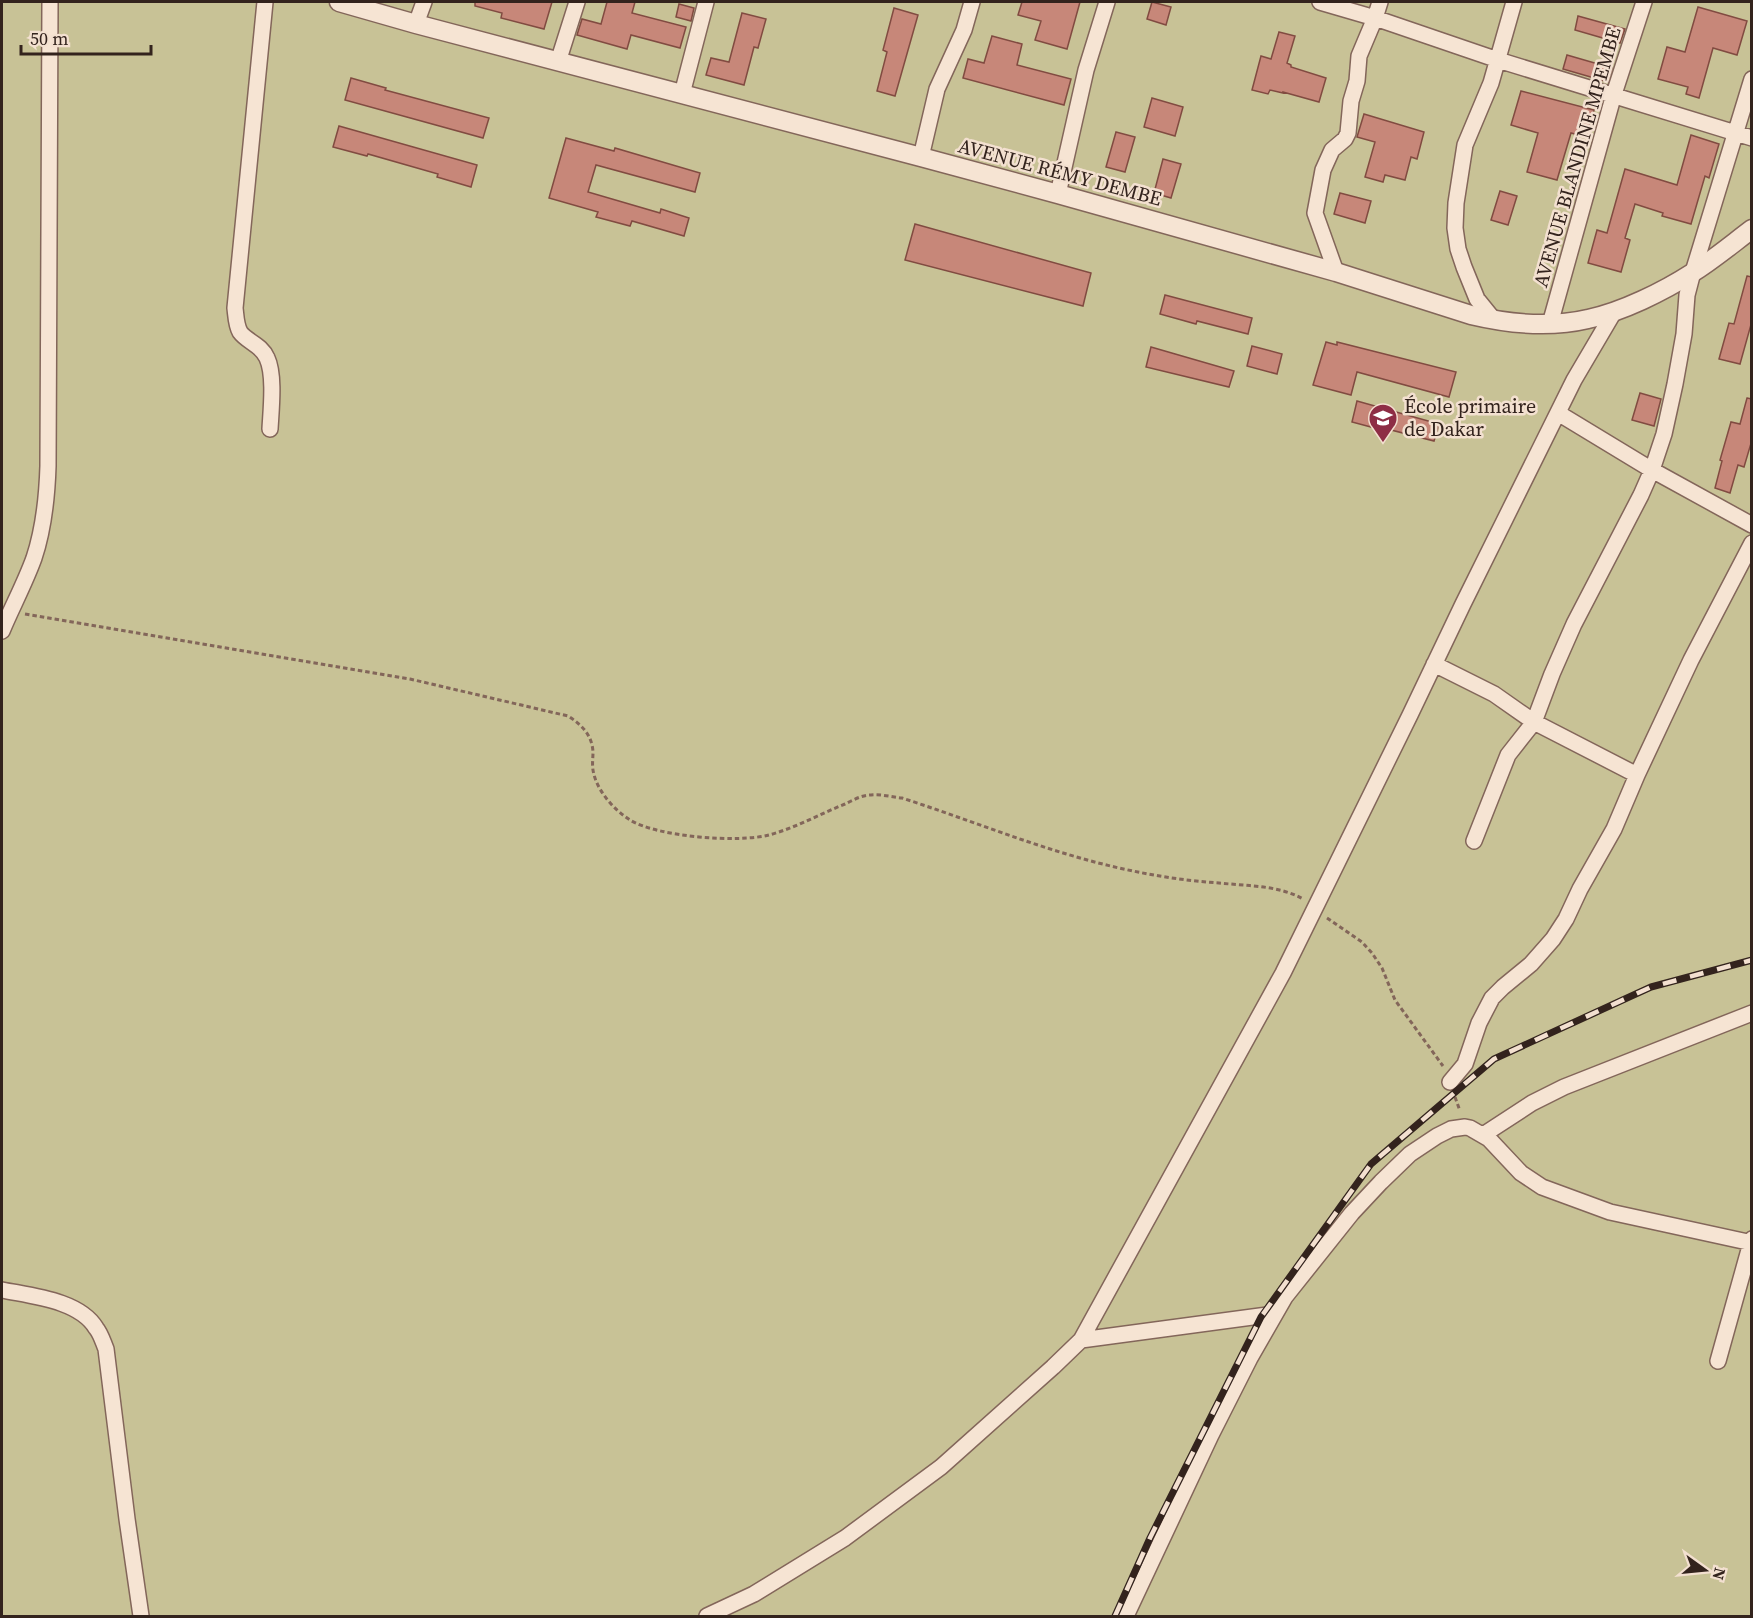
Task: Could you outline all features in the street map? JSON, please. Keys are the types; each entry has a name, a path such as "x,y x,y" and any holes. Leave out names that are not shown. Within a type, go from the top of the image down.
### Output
{"street":[{"path":"2,631 34,557 42,530 47,499 50,2"},
{"path":"265,2 235,308 240,333 262,349 270,368 272,403 270,429"},
{"name":"AVENUE RÉMY DEMBE","path":"339,2 1059,194 1336,272 1471,315 1494,320 1551,324 1588,320 1614,312 1693,272 1752,230"},
{"path":"416,24 424,2"},
{"path":"558,62 577,2"},
{"path":"682,94 706,2"},
{"path":"921,157 937,89 964,30 972,2"},
{"path":"1059,194 1086,70 1107,2"},
{"path":"1320,2 1375,18 1498,60 1752,138"},
{"path":"1336,272 1315,213 1323,170 1332,150 1345,139 1348,133 1359,56 1380,2"},
{"path":"1494,320 1477,299 1458,249 1455,228 1456,203 1464,145 1491,83 1514,2"},
{"name":"AVENUE BLANDINE MPEMBE","path":"1551,324 1614,94 1644,2"},
{"path":"1474,841 1508,755 1534,722 1574,624 1652,470 1674,392 1684,334 1687,295 1752,79"},
{"path":"707,1617 754,1594 845,1538 941,1467 1081,1340 1283,973 1574,380 1614,312"},
{"path":"1558,413 1652,470 1752,525"},
{"path":"1450,1082 1464,1064 1479,1023 1492,998 1532,964 1566,919 1614,829 1691,660 1752,543"},
{"path":"1434,664 1494,694 1534,722 1637,775"},
{"path":"1483,1135 1532,1103 1564,1087 1749,1015"},
{"path":"1126,1617 1211,1436 1285,1297 1320,1251 1381,1182 1410,1154 1451,1129 1465,1127 1483,1135 1521,1173 1542,1187 1610,1212 1751,1242 1718,1361"},
{"path":"2,1290 67,1305 88,1318 96,1326 101,1337 106,1350 141,1617"},
{"path":"1081,1340 1275,1314"}],"path":[{"path":"10,612 410,678 568,716 585,729 589,737 593,752 593,771 605,797 616,809 642,827 660,831 708,837 767,835 863,796 880,795 902,798 1097,862 1132,871 1172,879 1281,890 1294,894 1362,942 1372,953 1382,968 1395,1000 1444,1067 1465,1127"}],"shaded area":[{"path":"2,2 1751,2 1751,1616 2,1616"}],"building":[{"path":"475,2 552,2 544,29 501,18 502,13 475,6"},
{"path":"607,2 635,2 632,13 686,27 680,48 631,35 627,49 577,35 582,19 601,24"},
{"path":"1022,2 1080,2 1067,49 1035,40 1041,21 1018,15"},
{"path":"1152,2 1171,7 1166,25 1147,19"},
{"path":"679,4 694,8 691,21 676,17"},
{"path":"1698,7 1747,21 1737,55 1713,48 1699,98 1686,94 1688,87 1658,79 1667,47 1685,52"},
{"path":"894,8 918,15 895,96 877,91 887,52 883,50"},
{"path":"742,13 766,19 758,48 754,47 744,85 706,75 711,58 729,62"},
{"path":"1578,16 1625,29 1620,43 1575,30"},
{"path":"1279,32 1295,36 1287,63 1291,67 1326,78 1319,102 1283,92 1270,90 1268,94 1252,90 1261,56 1271,59"},
{"path":"992,36 1022,44 1017,65 1071,79 1064,105 963,78 968,59 984,63"},
{"path":"1567,55 1612,68 1608,82 1563,69"},
{"path":"351,78 386,88 385,90 489,118 483,138 345,100"},
{"path":"1521,91 1594,110 1586,137 1571,133 1557,180 1527,172 1538,133 1511,125"},
{"path":"1152,98 1183,107 1175,136 1144,127"},
{"path":"1364,114 1424,132 1417,159 1411,157 1405,180 1385,175 1383,182 1365,177 1375,142 1357,137"},
{"path":"339,126 477,165 471,187 437,177 438,174 368,154 367,156 333,147"},
{"path":"1116,132 1135,137 1125,172 1106,167"},
{"path":"1691,135 1719,144 1709,178 1705,176 1691,224 1662,216 1663,213 1635,204 1625,238 1630,240 1621,272 1588,263 1597,230 1607,233 1625,169 1677,185"},
{"path":"566,138 614,151 615,148 700,173 695,192 596,165 588,192 660,213 661,209 689,218 684,236 632,221 630,226 596,217 598,212 549,198"},
{"path":"1163,159 1181,164 1171,198 1154,193"},
{"path":"1500,191 1517,196 1508,225 1491,220"},
{"path":"1340,193 1371,201 1365,223 1334,214"},
{"path":"915,224 1091,273 1083,306 905,260"},
{"path":"1747,276 1752,277 1752,321 1740,364 1719,359 1729,323 1734,324"},
{"path":"1165,295 1252,318 1248,334 1160,314"},
{"path":"1326,342 1337,345 1337,342 1456,372 1449,397 1357,372 1351,395 1313,385"},
{"path":"1252,346 1282,354 1277,374 1247,366"},
{"path":"1151,347 1234,371 1229,387 1146,367"},
{"path":"1640,393 1661,399 1654,426 1632,420"},
{"path":"1747,398 1752,399 1752,440 1744,467 1738,465 1730,493 1715,488 1722,461 1720,460 1731,422 1740,424"},
{"path":"1357,401 1439,424 1434,441 1352,422"}],"railway":[{"path":"1115,1616 1150,1538 1261,1317 1371,1164 1494,1059 1651,987 1752,960"}],"place":[{"name":"École primaire de Dakar","path":"1383,444"}]}
